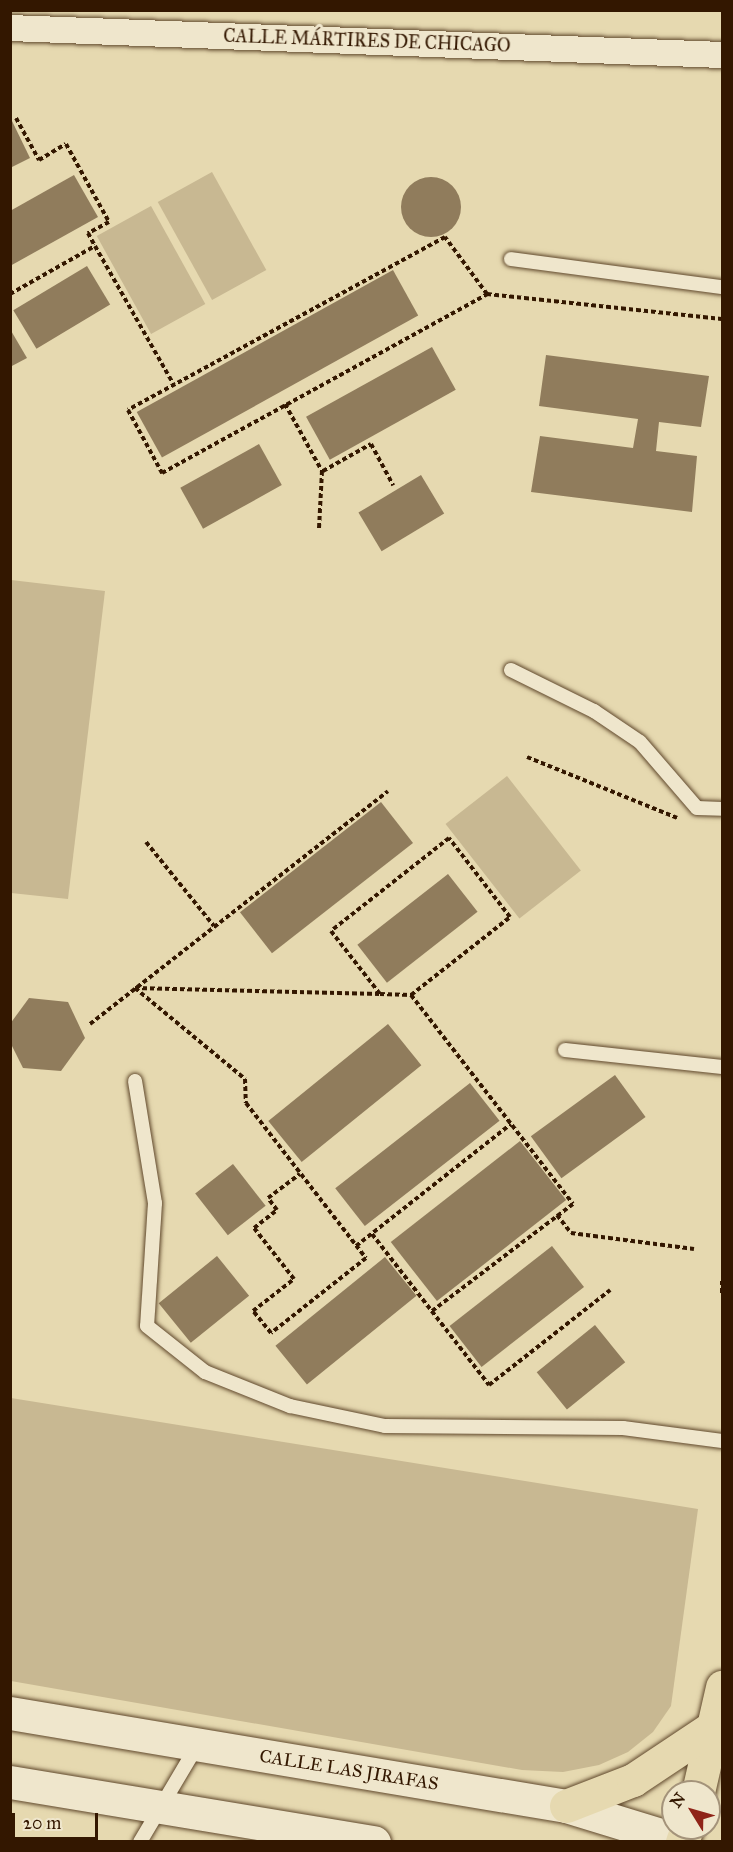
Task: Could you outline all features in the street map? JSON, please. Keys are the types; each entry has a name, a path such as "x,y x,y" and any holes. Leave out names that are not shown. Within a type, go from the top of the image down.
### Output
{"main road":[{"path":"701,1780 723,1687"},
{"name":"CALLE LAS JIRAFAS","path":"10,1713 566,1806 683,1841"},
{"path":"566,1806 642,1775 714,1726"},
{"path":"10,1782 160,1809 374,1842"}],"street":[{"name":"CALLE MÁRTIRES DE CHICAGO","path":"10,28 723,55"}],"lane":[{"path":"511,259 723,287"},
{"path":"511,670 594,711 640,742 697,807 723,809"},
{"path":"565,1050 723,1067"},
{"path":"135,1081 155,1203 147,1326 205,1372 290,1406 385,1426 623,1428 723,1441"},
{"path":"140,1842 197,1746"}],"path":[{"path":"16,118 39,160 66,144 109,222 88,233 174,385"},
{"path":"487,294 445,237 128,410 162,473 487,294 723,319"},
{"path":"10,294 95,246"},
{"path":"285,404 322,471 318,529"},
{"path":"322,471 371,444 393,485"},
{"path":"526,757 692,824 697,807"},
{"path":"90,1024 388,791"},
{"path":"135,988 411,995 510,917 449,838 331,931 381,994"},
{"path":"146,842 214,926"},
{"path":"135,988 245,1079 246,1103 366,1258 272,1333 253,1311 294,1279 254,1228 277,1210 268,1198 300,1173"},
{"path":"411,995 573,1204 432,1311"},
{"path":"356,1246 511,1124"},
{"path":"558,1215 571,1233 694,1249"},
{"path":"372,1234 489,1385 610,1290"},
{"path":"723,1281 723,1294"}],"shaded area":[{"path":"212,172 266,270 212,300 158,202"},
{"path":"151,206 205,304 151,334 97,236"},
{"path":"11,580 105,591 68,899 11,893"},
{"path":"507,776 581,871 519,919 446,824"},
{"path":"11,1398 698,1509 671,1706 653,1732 628,1752 599,1765 563,1772 522,1770 11,1681"}],"building":[{"path":"12,121 30,158 10,168 10,122"},
{"path":"74,175 98,217 10,266 10,211"},
{"path":"431,177 448,182 456,190 461,207 456,224 448,232 431,237 414,232 406,224 401,207 406,190 414,182"},
{"path":"87,266 110,305 36,349 13,310"},
{"path":"393,270 418,315 162,458 137,412"},
{"path":"10,329 27,358 10,367"},
{"path":"432,347 456,390 330,460 306,417"},
{"path":"546,355 709,376 701,427 659,422 656,451 697,456 692,512 531,492 540,436 633,448 638,419 539,406"},
{"path":"259,444 282,485 203,529 180,488"},
{"path":"421,475 444,514 382,551 358,513"},
{"path":"381,802 413,843 272,953 240,912"},
{"path":"448,874 478,912 387,983 357,945"},
{"path":"29,998 68,1002 85,1038 61,1071 23,1068 10,1042 10,1024"},
{"path":"388,1024 421,1065 302,1162 268,1121"},
{"path":"615,1075 646,1117 561,1178 531,1136"},
{"path":"470,1083 500,1121 365,1226 335,1188"},
{"path":"520,1141 566,1200 437,1301 391,1242"},
{"path":"233,1164 266,1206 228,1235 195,1194"},
{"path":"552,1246 584,1287 482,1367 450,1326"},
{"path":"217,1256 249,1296 191,1343 159,1303"},
{"path":"385,1257 416,1296 307,1385 275,1346"},
{"path":"595,1325 625,1362 567,1410 537,1372"}]}
